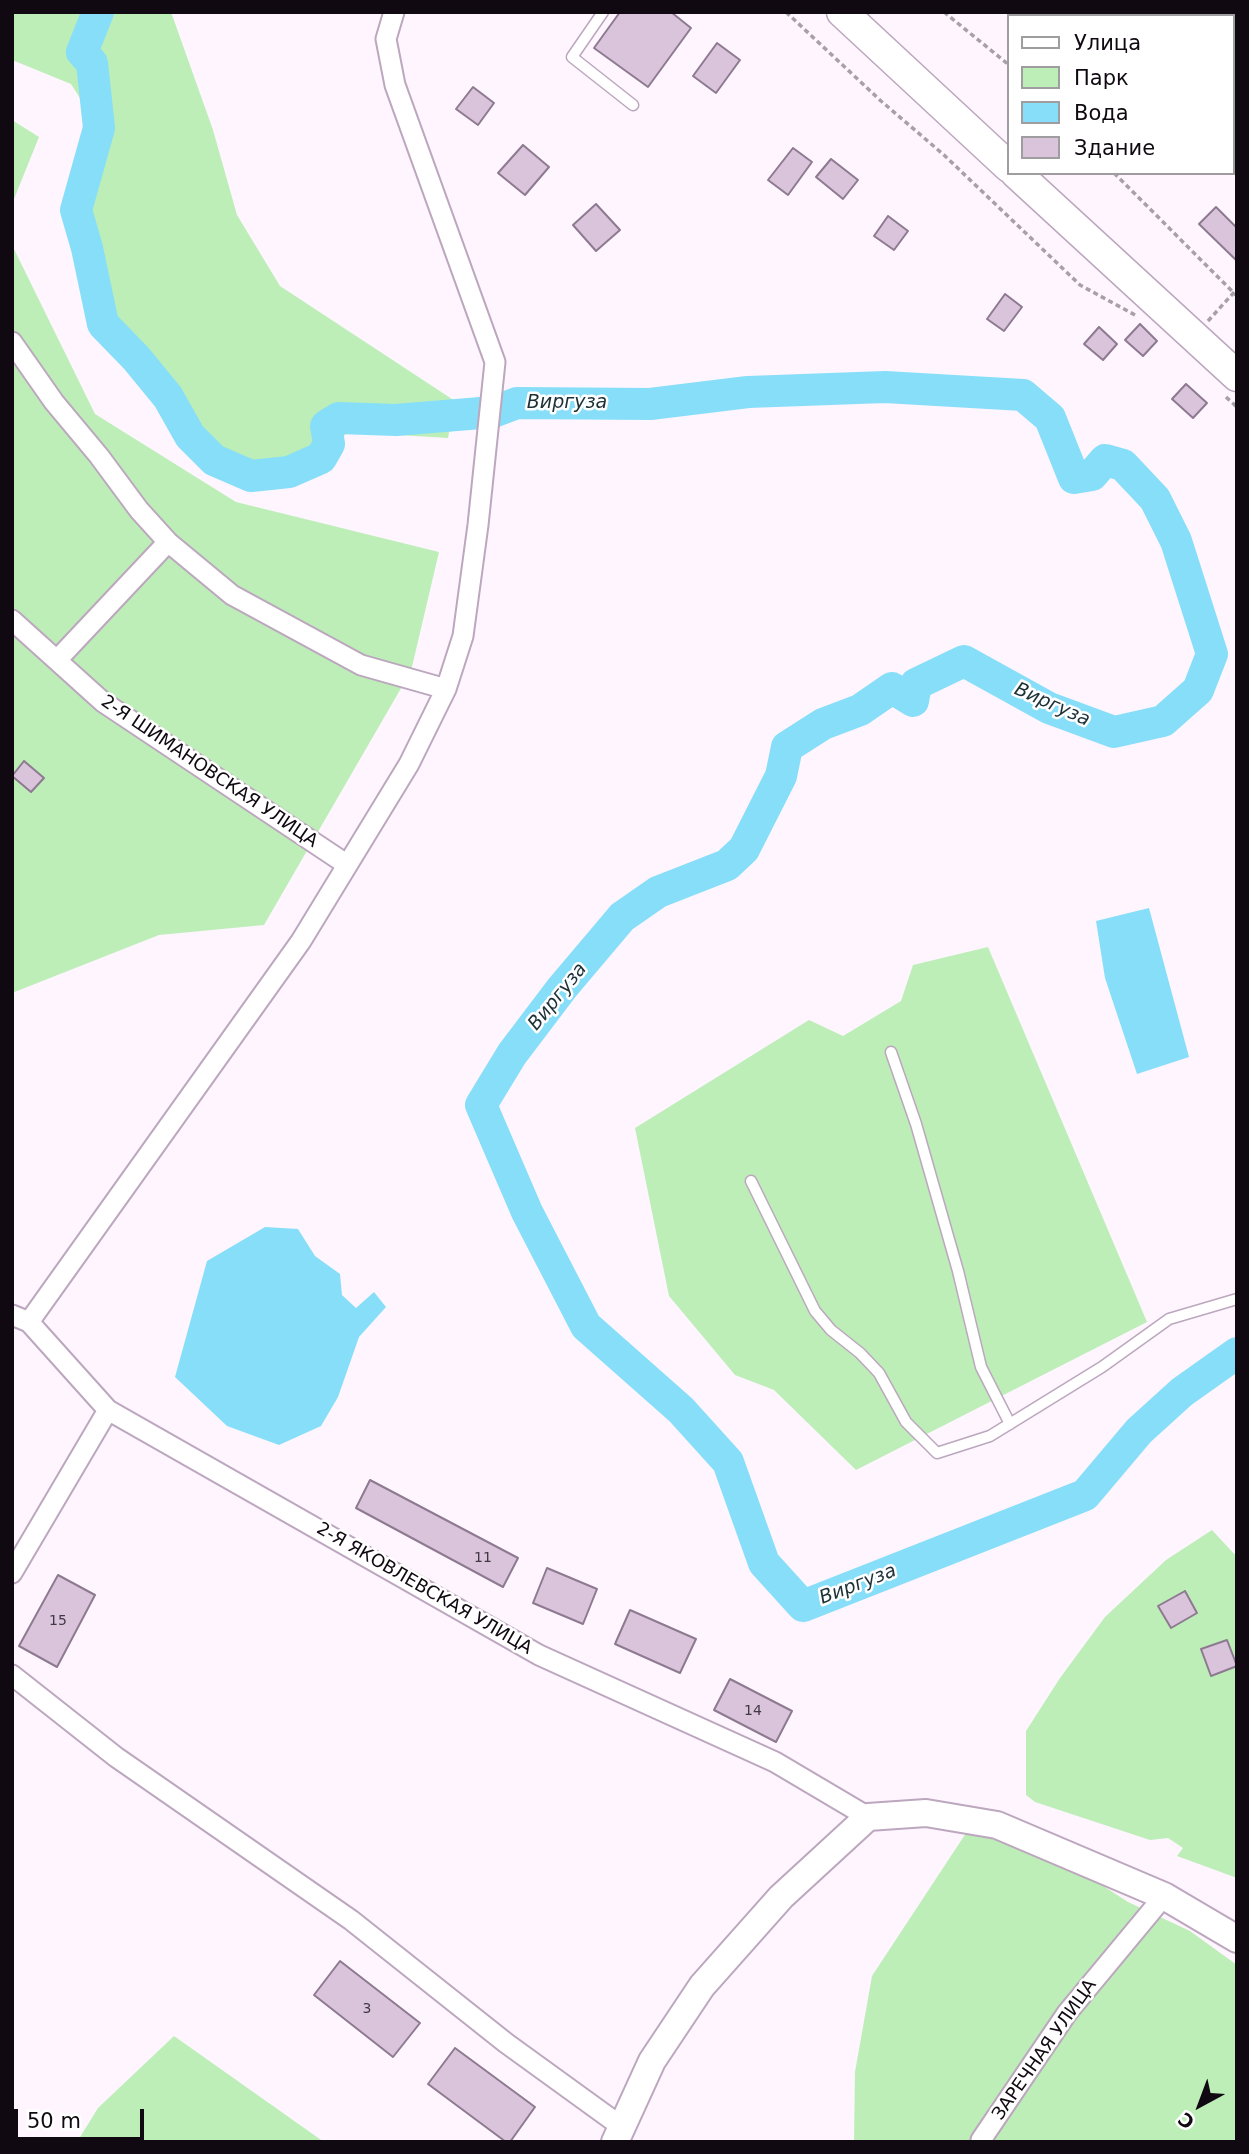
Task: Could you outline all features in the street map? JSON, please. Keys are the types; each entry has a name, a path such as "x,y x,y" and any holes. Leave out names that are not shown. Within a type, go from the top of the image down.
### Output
{"main road":[{"path":"842,12 1007,165"},
{"path":"1018,175 1192,336 1227,383"}],"street":[{"path":"20,1318 301,941 409,764 446,689 463,636 495,362 395,85 386,40 393,13"},
{"path":"12,342 54,402 139,509 168,542 232,595 361,665 446,689"},
{"path":"57,660 168,542"},
{"name":"2-Я ШИМАНОВСКАЯ УЛИЦА","path":"12,620 103,702 346,864"},
{"name":"2-Я ЯКОВЛЕВСКАЯ УЛИЦА","path":"20,1318 108,1410 539,1655 775,1762 868,1816"},
{"path":"12,1573 108,1410"},
{"path":"12,1675 117,1757 351,1920 618,2134 652,2061 702,1986 780,1897 868,1816 926,1813 997,1825 1164,1896 1237,1939"},
{"name":"ЗАРЕЧНАЯ УЛИЦА","path":"981,2140 1067,2013 1164,1896"}],"lane":[{"path":"603,12 572,57 633,106"},
{"path":"891,1052 920,1136 958,1271 981,1367 1010,1424"},
{"path":"751,1181 815,1311 831,1330 860,1353 879,1373 906,1422 937,1452 990,1436 1102,1367 1169,1319 1237,1299"}],"path":[{"path":"786,12 881,101 944,155 1080,285 1143,320"},
{"path":"944,12 1007,63"},
{"path":"1116,175 1236,292 1192,336"},
{"path":"1227,383 1237,407"}],"green space":[{"path":"12,12 171,12 213,130 237,215 280,286 455,401 448,438 348,432 321,458 289,472 251,476 214,460 190,436 168,397 103,324 76,210 99,128 71,84 12,60"},
{"path":"12,120 39,137 12,204"},
{"path":"12,245 95,414 236,502 439,552 411,671 264,925 159,935 12,993"},
{"path":"988,947 1147,1322 856,1470 774,1390 735,1375 669,1296 635,1128 809,1020 843,1036 901,1001 913,965"},
{"path":"1212,1530 1237,1557 1237,1878 1177,1856 1183,1848 1168,1838 1150,1840 1035,1802 1026,1795 1026,1731 1060,1678 1105,1617 1166,1560"},
{"path":"970,1827 1063,1860 1128,1902 1190,1931 1237,1965 1237,2142 854,2142 855,2072 872,1976"},
{"path":"174,2036 324,2142 77,2142 98,2108"}],"water":[{"path":"1149,908 1189,1057 1137,1074 1105,978 1096,921"},
{"path":"265,1227 298,1229 315,1256 340,1274 342,1295 356,1308 374,1292 386,1307 359,1337 338,1397 321,1426 279,1445 227,1426 175,1377 207,1261"}],"building":[{"path":"620,12 671,12 691,28 648,87 594,48"},
{"path":"717,43 740,60 716,93 693,76"},
{"path":"473,87 494,103 478,125 456,109"},
{"path":"523,145 549,167 525,195 498,173"},
{"path":"793,148 812,162 788,195 768,180"},
{"path":"831,159 858,180 843,199 816,177"},
{"path":"596,204 620,230 596,251 573,225"},
{"path":"1216,207 1237,228 1237,261 1199,224"},
{"path":"888,216 908,231 894,250 874,236"},
{"path":"1005,294 1022,307 1004,331 987,319"},
{"path":"1140,324 1157,341 1143,356 1125,340"},
{"path":"1099,327 1117,344 1103,360 1084,344"},
{"path":"1186,384 1207,403 1193,418 1172,399"},
{"path":"24,761 44,778 31,792 12,776"},
{"path":"370,1480 518,1558 503,1587 356,1508"},
{"path":"547,1568 597,1589 583,1624 533,1603"},
{"path":"58,1575 95,1595 57,1667 19,1646"},
{"path":"1185,1591 1197,1613 1171,1628 1158,1606"},
{"path":"630,1610 696,1639 680,1673 615,1644"},
{"path":"1227,1640 1237,1666 1211,1676 1201,1649"},
{"path":"730,1679 792,1711 776,1742 714,1710"},
{"path":"340,1961 420,2023 393,2057 314,1995"},
{"path":"455,2048 535,2107 510,2142 506,2142 428,2084"}],"waterway":[{"name":"Виргуза","path":"98,12 82,52 92,63 99,128 76,210 103,324 168,397 190,436 214,460 251,476 289,472 321,458 329,444 326,426 339,418 396,420 493,412 517,403 650,404 748,392 885,387 1023,395 1050,418 1074,478 1092,475 1105,460 1123,465 1155,499 1176,541 1212,654 1198,690 1163,721 1114,732 1049,708 964,661 916,684 913,701 892,688 860,710 823,724 787,747 781,776 744,849 727,865 658,892 622,917 562,988 512,1054 481,1105 527,1212 586,1326 681,1410 728,1462 764,1563 803,1606 1085,1495 1139,1431 1182,1392 1237,1353"}]}
